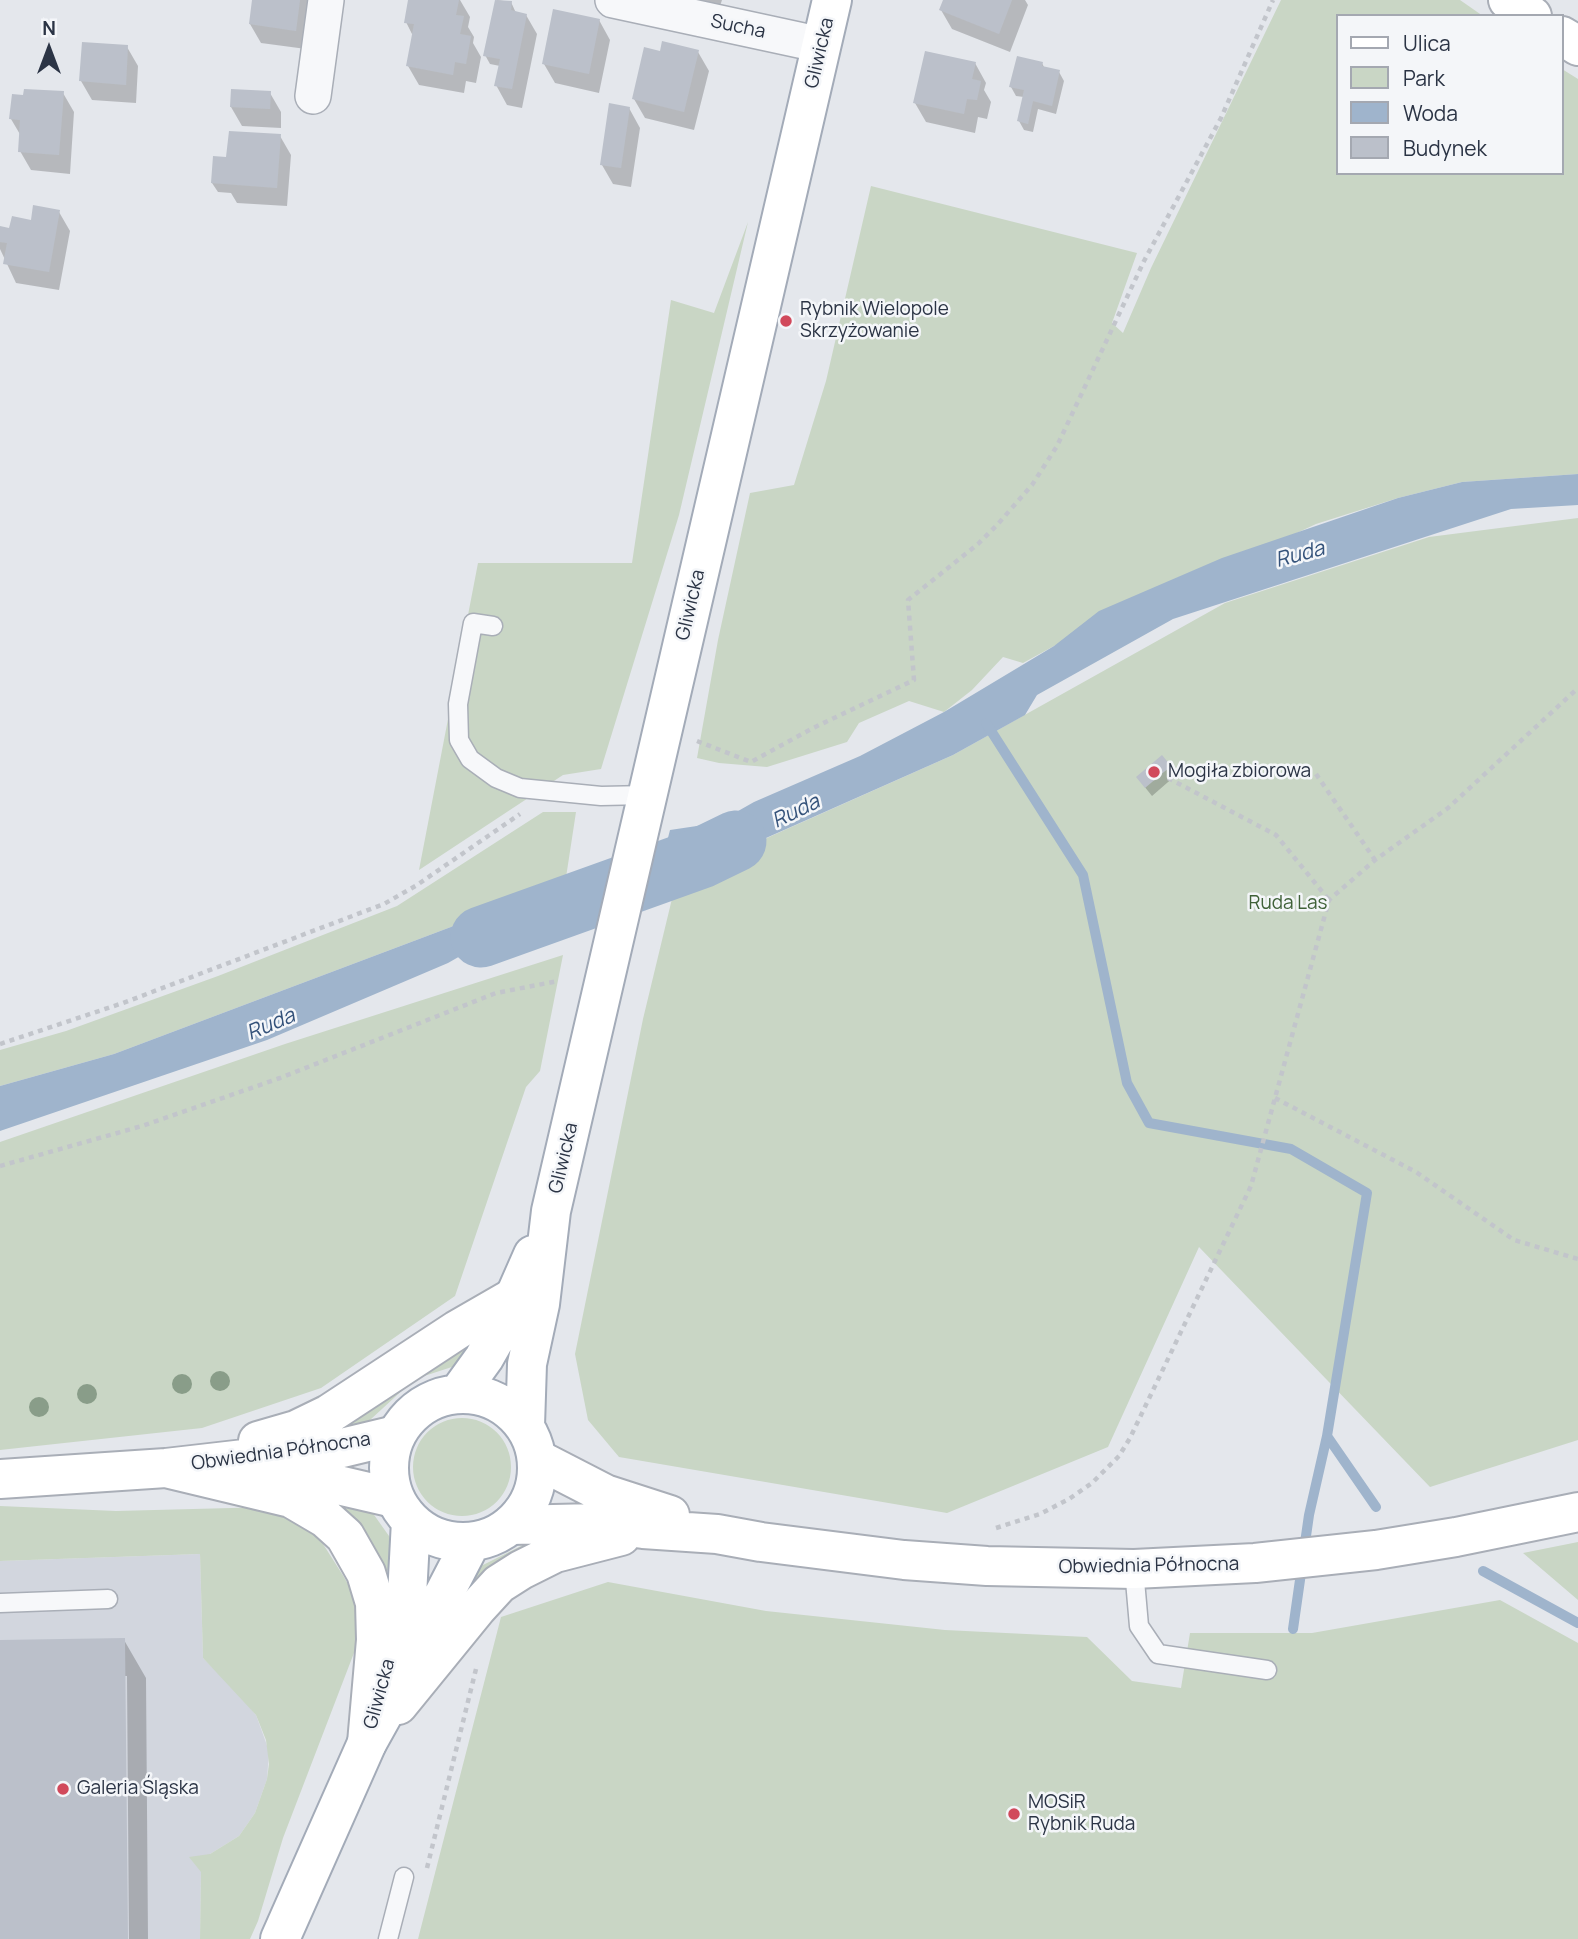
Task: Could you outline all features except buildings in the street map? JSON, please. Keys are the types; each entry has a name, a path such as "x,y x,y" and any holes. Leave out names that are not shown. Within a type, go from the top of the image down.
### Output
{"main road":[{"name":"Gliwicka","path":"531,1443 527,1364 540,1304 551,1210 832,0"},
{"path":"1508,0 1529,14"},
{"name":"Gliwicka","path":"458,1394 484,1358 516,1296 551,1210"},
{"path":"166,1468 296,1430 329,1414 457,1330 516,1296"},
{"path":"483,1395 510,1410 531,1443 534,1490 528,1504 510,1525 492,1536 471,1542 432,1536 402,1510 388,1472 391,1447 396,1435 413,1412 437,1397 483,1395"},
{"name":"Obwiednia Północna","path":"0,1479 166,1468 342,1448 396,1435"},
{"name":"Obwiednia Północna","path":"531,1443 605,1494 649,1507 718,1534"},
{"path":"166,1468 291,1498 325,1518 345,1536 366,1573 375,1603 376,1640 367,1743"},
{"name":"Obwiednia Północna","path":"166,1468 338,1485 402,1510"},
{"name":"Gliwicka","path":"367,1743 402,1618 408,1580 402,1510"},
{"name":"Obwiednia Północna","path":"510,1525 576,1522 643,1530 718,1534 904,1560 1001,1567 1134,1569 1318,1557 1456,1537 1578,1512"},
{"path":"367,1743 499,1584 555,1553 643,1530"},
{"name":"Gliwicka","path":"280,1939 367,1743 411,1664 471,1542"}],"street":[{"path":"313,96 326,0"},
{"name":"Sucha","path":"613,0 822,46"}],"lane":[{"path":"493,626 473,623 458,704 459,740 470,759 496,778 520,788 601,796 647,795"},
{"path":"1134,1569 1139,1626 1158,1654 1267,1670"},
{"path":"0,1603 108,1599"},
{"path":"388,1939 404,1877"}],"path":[{"path":"687,737 751,762 813,728 914,680 908,600 978,544 1032,485 1057,446 1144,261 1221,118 1273,0"},
{"path":"987,1531 1040,1514 1069,1499 1092,1483 1119,1456 1251,1186 1329,900 1375,860 1448,808 1578,688"},
{"path":"1316,774 1375,860"},
{"path":"1168,778 1276,835 1329,900"},
{"path":"0,1044 123,1003 384,904 418,885 553,792"},
{"path":"0,1166 142,1126 279,1078 496,993 558,981"},
{"path":"1275,1098 1416,1172 1514,1240 1578,1259"},
{"path":"425,1876 479,1660"}],"shaded area":[{"path":"200,1554 203,1658 256,1715 269,1751 267,1779 255,1813 239,1836 210,1854 201,1872 200,1939 0,1939 0,1561"}],"green space":[{"path":"1281,0 1460,0 1480,14 1336,14 1336,175 1564,175 1564,70 1578,79 1578,474 1462,482 1398,498 1316,524 1023,663 1003,657 972,690 944,712 909,701 859,723 847,742 767,767 719,763 697,758 718,640 750,493 794,485 826,381 871,186 1137,253 1112,323 1123,333 1151,268"},
{"path":"748,222 679,515 601,769 563,775 419,870 478,563 632,563 671,300 714,313"},
{"name":"Ruda Las","path":"1578,518 1578,1440 1430,1487 1199,1247 1108,1447 947,1513 619,1457 588,1420 575,1354 643,1019 677,878 953,755 1225,603 1429,537"},
{"path":"543,812 576,812 565,884 114,1054 0,1086 0,1050 66,1031 218,976 397,906"},
{"path":"563,955 540,1071 526,1087 455,1296 321,1388 202,1428 0,1450 0,1142 285,1044"},
{"path":"459,1342 475,1352 455,1366 418,1378 359,1428 317,1435"},
{"path":"462,1418 481,1422 496,1433 507,1448 511,1467 507,1486 496,1501 481,1512 462,1516 443,1512 428,1501 417,1486 413,1467 417,1448 428,1433 443,1422"},
{"path":"322,1493 372,1512 389,1536 397,1570 380,1571"},
{"path":"0,1506 116,1511 270,1507 316,1533 344,1577 354,1595 357,1645 283,1838 250,1939 200,1939 201,1872 189,1857 210,1854 239,1836 255,1813 267,1779 269,1764 266,1740 256,1715 203,1658 200,1554 0,1561"},
{"path":"539,1537 471,1591 463,1586 477,1568"},
{"path":"1578,1542 1578,1600 1523,1553"},
{"name":"MOSiR Rybnik Ruda","path":"608,1582 766,1611 945,1630 1087,1637 1132,1681 1181,1688 1190,1633 1312,1633 1500,1600 1578,1643 1578,1939 418,1939 501,1617"}],"water":[{"path":"1578,474 1578,505 1511,509 1173,619 1037,695 1025,715 953,755 766,838 652,900 670,830 717,823 754,802 860,756 944,712 1054,646 1099,611 1222,558 1398,498 1462,482"},
{"path":"565,884 556,938 522,934 476,947 448,963 267,1040 0,1131 0,1086 114,1054"}],"waterway":[{"path":"986,723 1083,875 1127,1083 1149,1123 1291,1149 1367,1193 1327,1436 1304,1550"},
{"name":"Ruda","path":"481,937 701,858 736,841"},
{"path":"1327,1436 1376,1507"},
{"path":"1293,1629 1302,1566"},
{"path":"1483,1571 1578,1623"}],"place":[{"name":"Rybnik Wielopole Skrzyżowanie","path":"786,321"},
{"name":"Mogiła zbiorowa","path":"1154,772"},
{"name":"Galeria Śląska","path":"63,1789"},
{"name":"MOSiR Rybnik Ruda","path":"1014,1814"}]}
